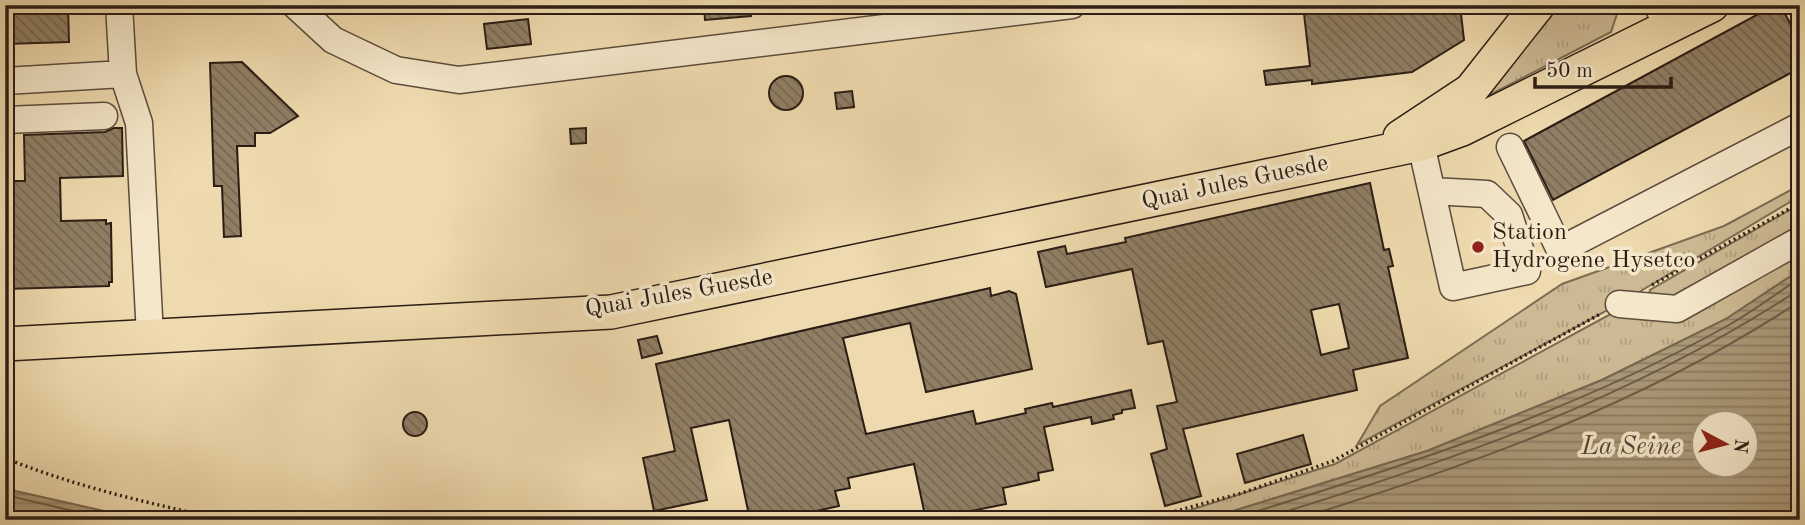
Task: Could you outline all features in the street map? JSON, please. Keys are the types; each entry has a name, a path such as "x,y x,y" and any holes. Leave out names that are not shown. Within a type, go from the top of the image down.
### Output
{"main road":[{"name":"Quai Jules Guesde","path":"1343,161 1406,135 1471,90 1538,5"},
{"name":"Quai Jules Guesde","path":"5,344 611,312 1421,144 1462,129 1614,52 1663,16 1712,5"}],"lane":[{"path":"120,5 123,75 139,123 150,336"},
{"path":"295,5 333,40 396,70 459,80 1072,5"},
{"path":"5,81 123,75"},
{"path":"5,120 104,116"},
{"path":"1510,147 1560,250 1800,126"},
{"path":"1421,144 1432,191"},
{"path":"1619,304 1677,309 1800,240"}],"path":[{"path":"1143,520 1242,493 1333,461 1800,202"},
{"path":"5,458 54,478 115,496 224,520"}],"green space":[{"path":"1554,5 1620,5 1611,32 1478,101"},
{"path":"1800,185 1800,196 1619,304 1357,445 1380,406 1562,284 1724,226"},
{"path":"1800,204 1800,270 1726,319 1602,380 1427,451 1204,520 1159,520 1335,464 1620,309 1648,297 1650,290"}],"water":[{"name":"La Seine","path":"1800,270 1800,520 1204,520 1427,451 1602,380 1726,319"},
{"path":"5,486 11,490 144,520 5,520"}],"building":[{"path":"5,5 68,5 69,42 5,44"},
{"path":"704,5 750,5 751,16 705,20"},
{"path":"1303,5 1460,5 1464,40 1412,72 1312,84 1312,80 1266,85 1264,71 1310,66"},
{"path":"1775,5 1780,5 1800,41 1800,68 1553,200 1524,141"},
{"path":"528,19 531,44 487,49 484,24"},
{"path":"242,62 298,116 270,133 255,133 255,146 237,146 241,236 224,237 222,186 214,186 210,63"},
{"path":"786,76 798,81 803,93 798,105 786,110 774,105 769,93 774,81"},
{"path":"852,91 854,107 837,109 835,93"},
{"path":"122,128 123,176 60,178 61,221 106,220 106,224 111,223 112,282 109,282 109,286 5,289 5,181 25,181 24,135 105,132"},
{"path":"586,128 586,143 571,144 570,129"},
{"path":"1370,183 1384,250 1389,249 1393,266 1388,267 1408,358 1353,370 1357,390 1183,429 1201,496 1165,506 1151,454 1167,449 1157,406 1177,402 1163,341 1148,344 1132,269 1046,287 1038,252 1065,246 1067,254 1126,242 1125,238","holes":["1339,304 1349,348 1321,355 1311,310"]},
{"path":"990,288 991,296 1009,291 1016,294 1032,369 926,392 910,323 843,338 866,434 973,411 976,424 1026,413 1025,409 1052,403 1053,407 1131,390 1135,408 1122,410 1122,413 1113,415 1114,419 1092,424 1091,417 1044,427 1053,470 1038,473 1039,480 1003,488 1006,504 926,520 914,464 848,478 850,488 835,491 839,506 776,520 750,520 729,420 691,428 707,500 654,511 643,458 675,451 656,364"},
{"path":"657,336 662,353 642,358 638,340"},
{"path":"415,412 423,416 427,424 423,432 415,436 407,432 403,424 407,416"},
{"path":"1303,435 1311,464 1245,483 1237,454"}],"place":[{"name":"Station Hydrogene Hysetco","path":"1478,247"}]}
